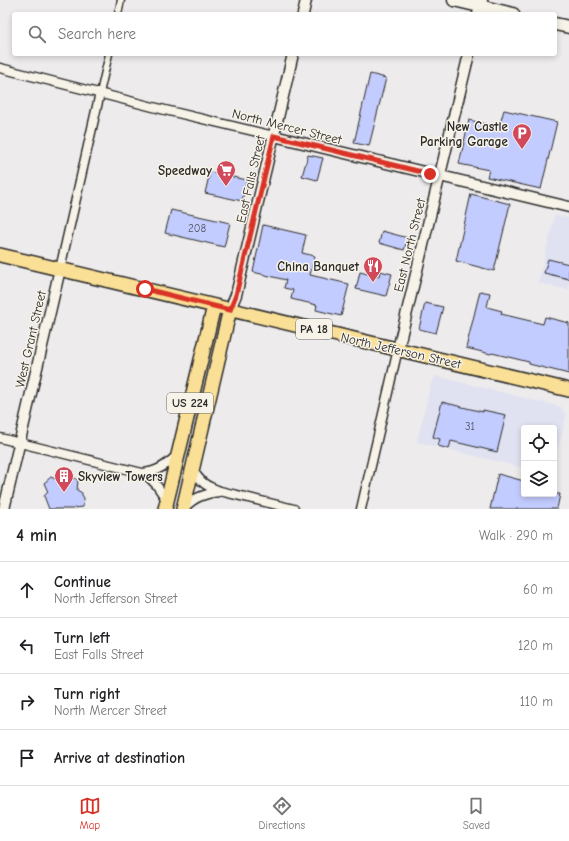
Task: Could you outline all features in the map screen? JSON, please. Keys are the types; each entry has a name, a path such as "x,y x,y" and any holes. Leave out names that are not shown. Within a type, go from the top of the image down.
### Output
{"main road":[{"path":"454,0 504,12"},
{"path":"557,24 569,27"},
{"name":"North Jefferson Street","path":"0,254 569,390"},
{"name":"US 224","path":"166,505 214,306"},
{"name":"US 224","path":"184,508 230,310"}],"street":[{"path":"118,12 121,0"},
{"path":"303,12 306,0"},
{"path":"60,269 109,56"},
{"name":"East Falls Street","path":"230,310 236,295 293,56"},
{"name":"East North Street","path":"398,349 469,56"},
{"name":"North Mercer Street","path":"0,68 165,110 569,207"},
{"name":"West Grant Street","path":"4,509 60,269"},
{"path":"361,509 398,349"},
{"path":"0,438 142,473 149,477 158,486 166,505"},
{"path":"142,473 152,472 161,468 178,454"},
{"path":"193,470 204,485 220,491 294,509"},
{"path":"184,508 191,501 203,495 220,491"}],"shaded area":[{"path":"555,215 569,218 569,290 538,283"},
{"path":"436,376 561,407 566,416 557,452 557,425 521,425 521,467 417,442 431,383"}],"building":[{"path":"370,74 386,78 369,146 354,143"},
{"name":"New Castle Parking Garage","path":"504,110 557,122 541,189 487,177 489,170 459,164 469,120 499,127"},
{"path":"308,155 323,158 317,180 302,176"},
{"name":"Speedway","path":"210,172 247,180 242,201 205,193"},
{"path":"471,194 510,204 494,271 456,261"},
{"name":"Speedway","path":"171,210 230,223 224,247 165,233"},
{"path":"263,225 306,235 302,253 315,256 310,275 349,284 341,316 316,310 317,305 291,299 293,290 284,288 286,280 253,272"},
{"path":"382,231 408,238 404,250 379,243"},
{"path":"548,259 569,264 569,279 544,273"},
{"name":"China Banquet","path":"380,271 392,274 386,296 356,289 360,272 379,277"},
{"path":"480,291 490,293 487,307 502,311 501,314 543,324 545,317 569,323 569,374 529,364 529,362 466,348"},
{"path":"425,303 443,307 436,333 419,329"},
{"path":"442,402 483,412 483,410 506,415 497,452 451,441 449,449 438,446 440,439 433,437"},
{"path":"498,474 521,480 521,497 557,497 557,494 560,494 557,509 490,509"},
{"name":"Skyview Towers","path":"70,476 78,480 77,490 82,493 84,498 83,507 73,509 49,509 44,496 48,492 44,483 51,477 61,480"}],"place":[{"name":"New Castle Parking Garage","path":"522,150"},
{"name":"Speedway","path":"226,187"},
{"name":"China Banquet","path":"373,283"},
{"name":"Skyview Towers","path":"64,493"}],"route":[{"path":"145,289 230,310 236,295 274,136 430,174"}]}
